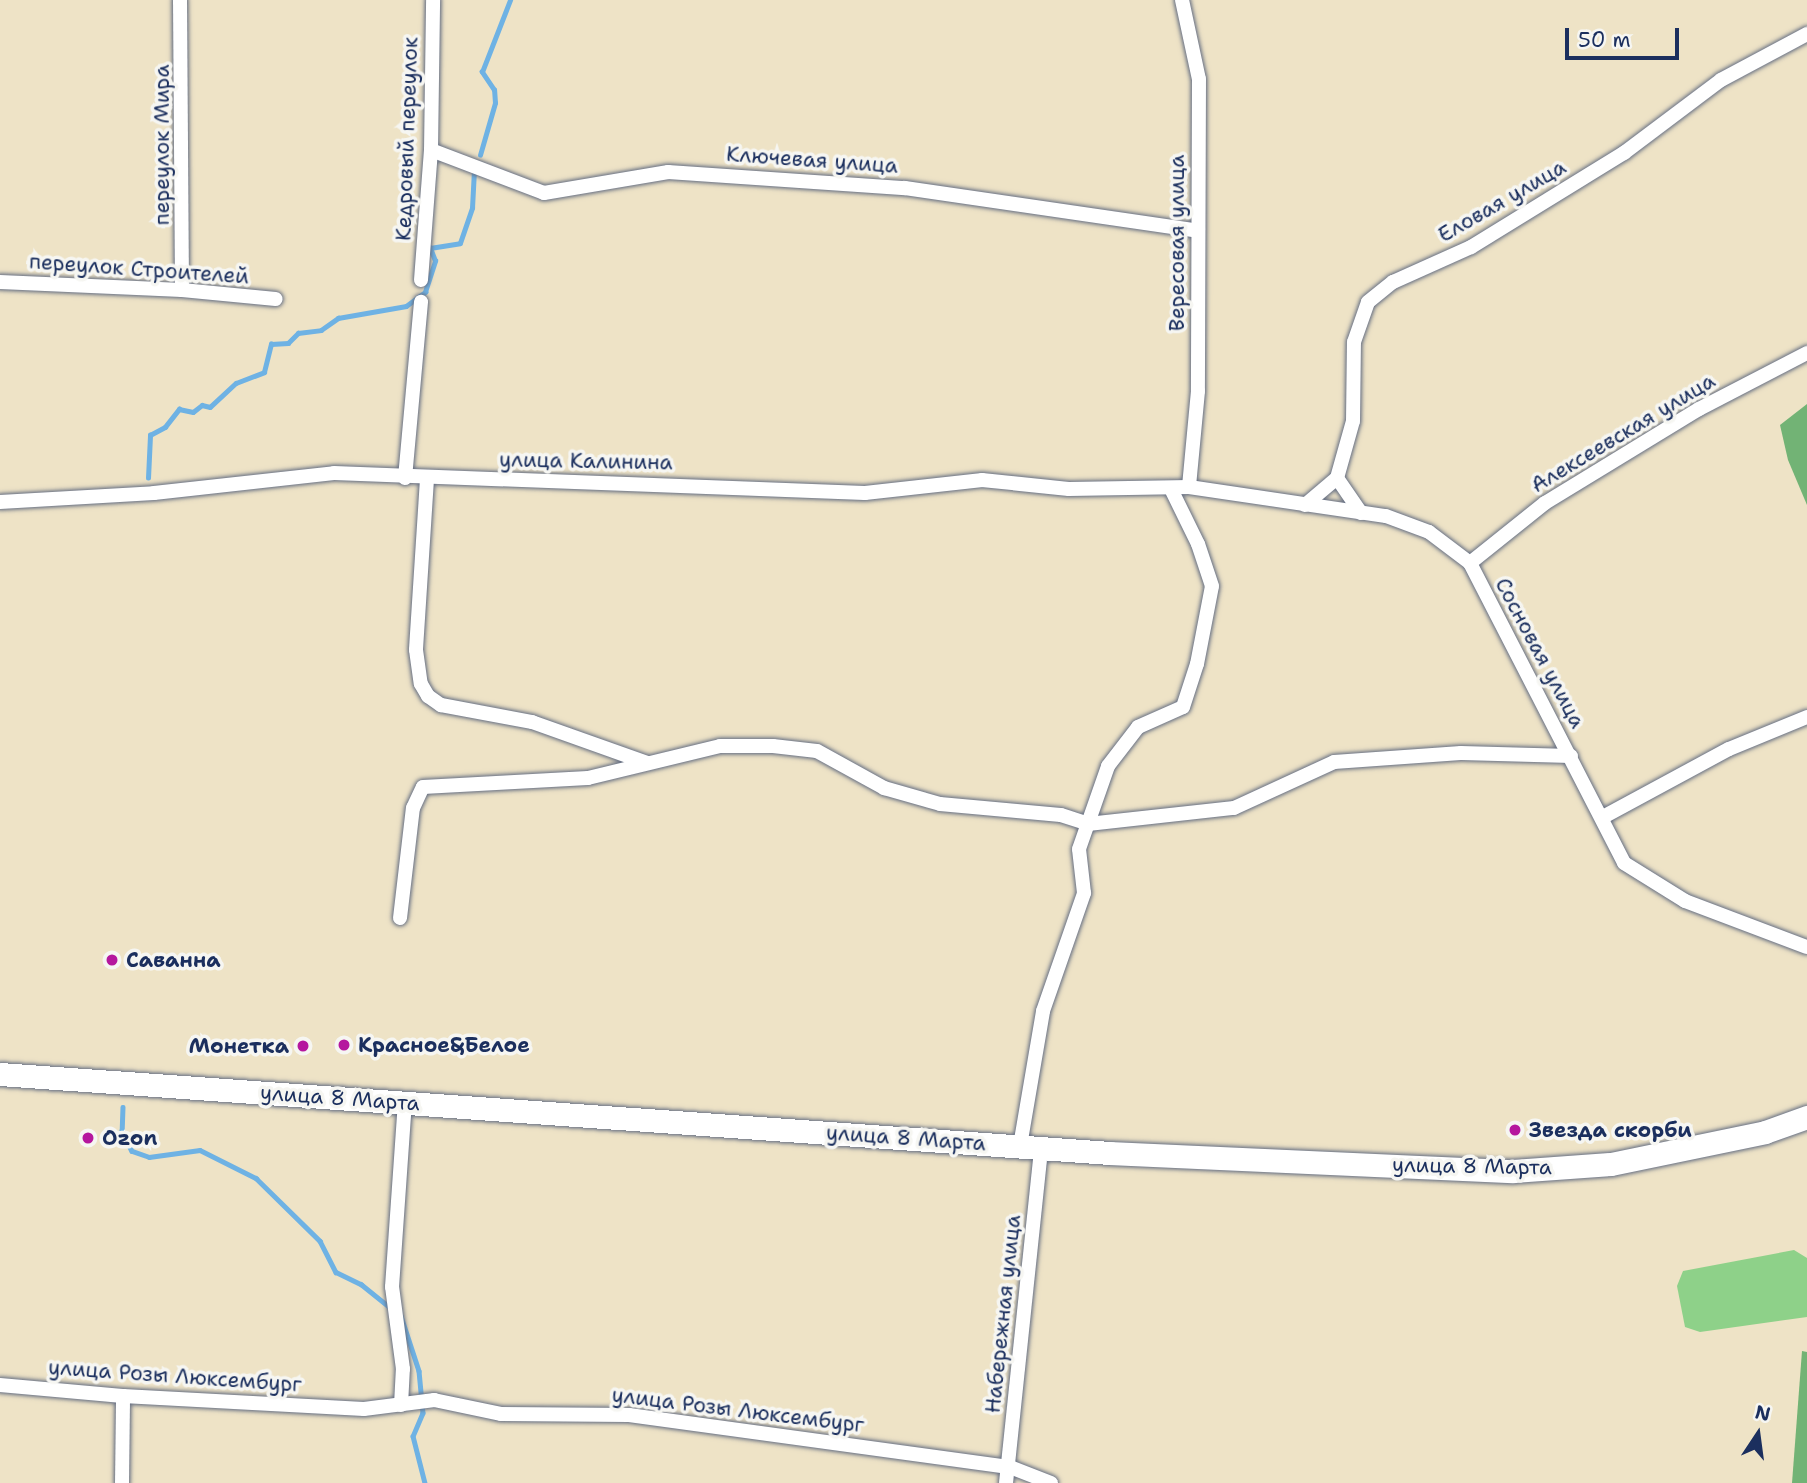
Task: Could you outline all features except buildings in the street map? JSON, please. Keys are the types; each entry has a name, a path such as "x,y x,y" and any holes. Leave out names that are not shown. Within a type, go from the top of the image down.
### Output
{"main road":[{"name":"улица 8 Марта","path":"0,1074 1030,1147 1513,1171 1611,1164 1765,1132 1807,1117"}],"street":[{"name":"переулок Мира","path":"180,0 182,290"},
{"name":"Кедровый переулок","path":"421,280 430,150 433,0"},
{"name":"Вересовая улица","path":"1182,0 1199,79 1198,391 1189,487"},
{"name":"Еловая улица","path":"1337,478 1353,421 1354,342 1368,302 1393,282 1471,247 1624,153 1721,80 1807,34"},
{"name":"Ключевая улица","path":"430,150 544,194 668,172 905,188 1198,231"},
{"name":"переулок Строителей","path":"0,282 182,290 276,299"},
{"path":"405,478 421,302"},
{"name":"Алексеевская улица","path":"1470,564 1545,503 1699,409 1807,353"},
{"name":"улица Калинина","path":"0,502 154,493 296,475 670,483 864,493 982,480 1069,489 1171,489"},
{"path":"1305,505 1337,478 1361,513"},
{"path":"427,479 416,650 421,684 428,696 441,705 532,722 648,763"},
{"name":"Сосновая улица","path":"1171,489 1189,487 1386,516 1429,532 1470,564 1603,817 1624,863 1685,901 1807,947"},
{"path":"1030,1147 1042,1011 1084,893 1079,849 1120,745 1149,721 1179,712 1188,698 1197,664 1212,586 1198,544 1171,489"},
{"path":"1603,817 1729,749 1807,717"},
{"path":"400,918 413,808 423,787 588,778 732,744 817,751 884,788 909,796 984,810 1061,815 1088,824 1234,808 1334,762 1461,753 1571,756"},
{"path":"405,1103 392,1287 407,1403"},
{"name":"Набережная улица","path":"1006,1483 1010,1467 1030,1147"},
{"name":"улица Розы Люксембург","path":"0,1384 123,1396 364,1409 428,1399 501,1414 629,1415 1010,1467 1051,1483"},
{"path":"122,1483 123,1396"}],"green space":[{"path":"1807,404 1807,505 1788,460 1780,425"},
{"path":"1794,1250 1807,1258 1807,1317 1700,1332 1685,1327 1677,1286 1683,1271"},
{"path":"1802,1351 1807,1352 1807,1483 1792,1483"}],"waterway":[{"path":"480,155 495,103 494,90 482,72 510,0"},
{"path":"148,478 150,435 165,427 179,409 193,412 202,405 210,407 236,383 264,372 271,344 288,343 298,333 321,330 338,318 406,306 425,292 435,261 430,248 460,243 472,208 474,174"},
{"path":"123,1107 122,1130 132,1151 149,1157 200,1150 256,1178 320,1241 336,1272 361,1284 391,1308"},
{"path":"399,1310 419,1371 423,1413 413,1436 425,1483"}],"place":[{"name":"Саванна","path":"112,960"},
{"name":"Красное&Белое","path":"344,1045"},
{"name":"Монетка","path":"303,1046"},
{"name":"Звезда скорби","path":"1515,1130"},
{"name":"Ozon","path":"88,1138"}]}
